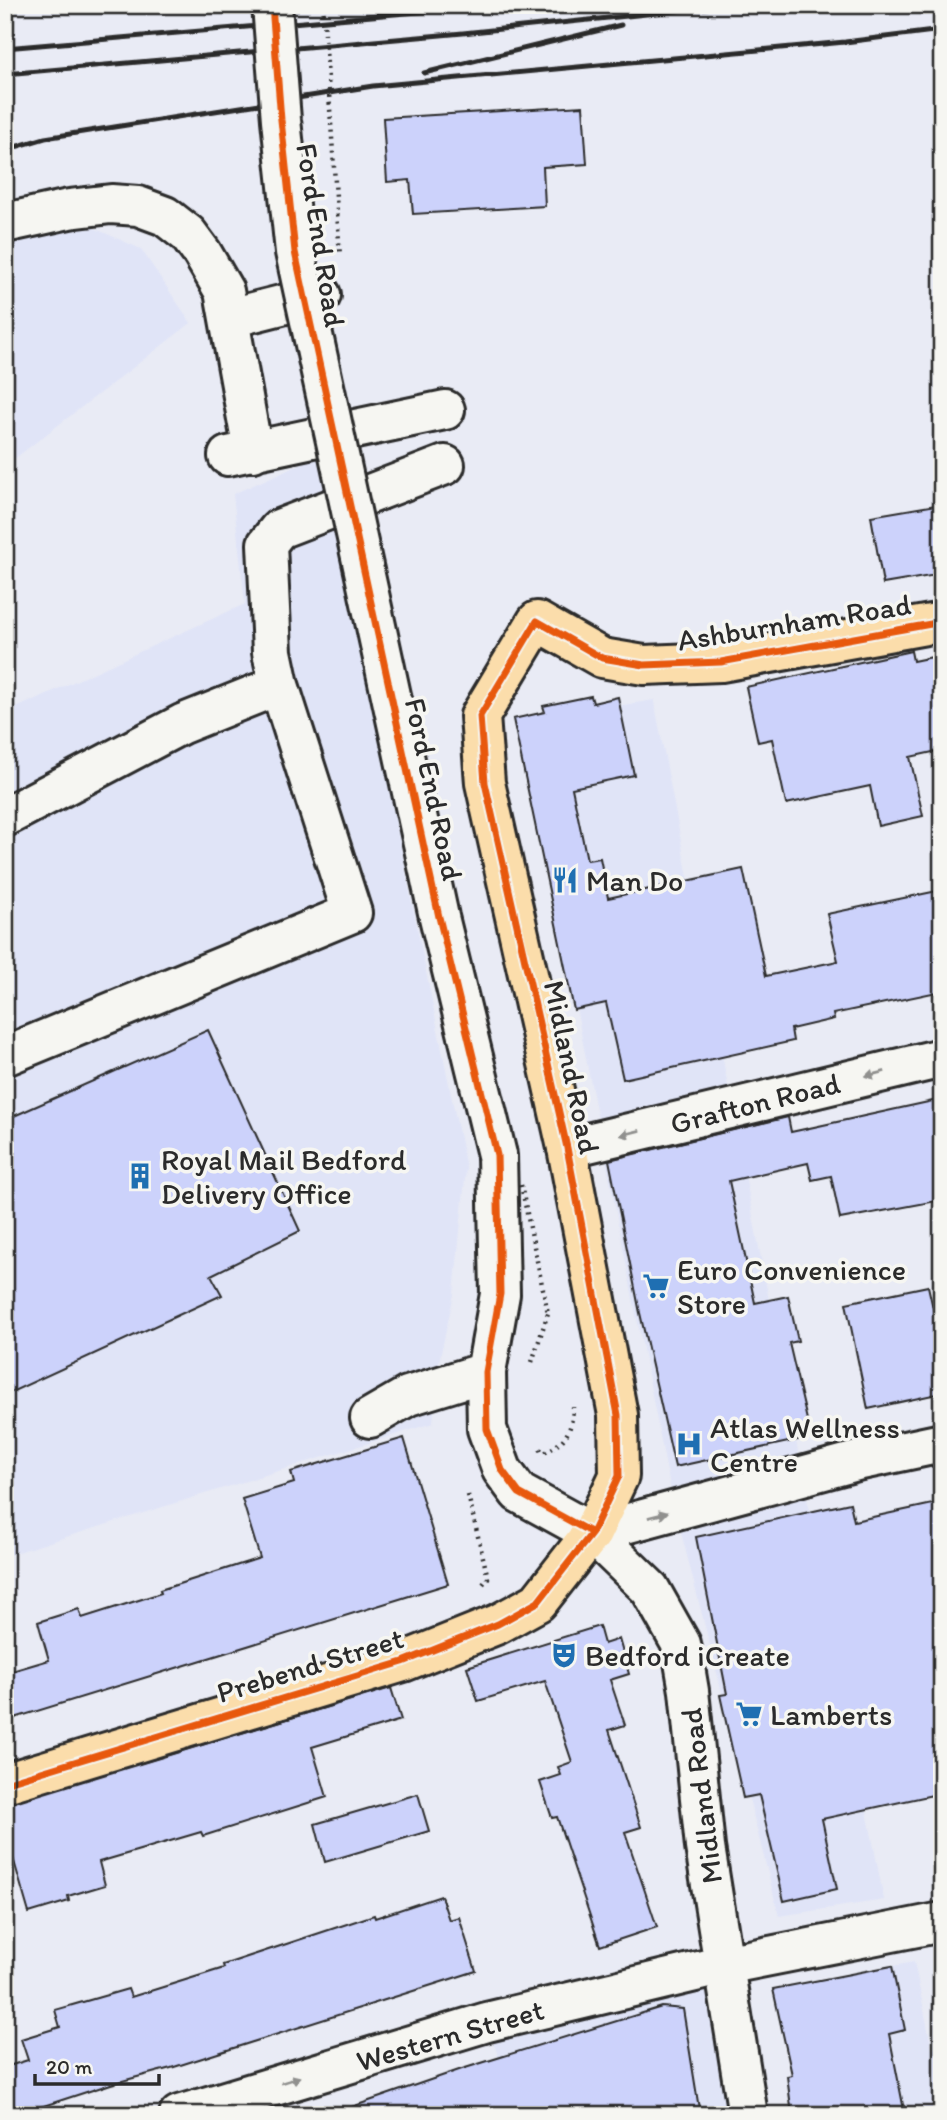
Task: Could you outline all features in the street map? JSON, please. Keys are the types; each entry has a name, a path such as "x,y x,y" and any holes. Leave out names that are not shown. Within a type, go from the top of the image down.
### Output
{"main road":[{"name":"Ashburnham Road","path":"537,621 603,658 644,665 721,662 942,622"},
{"name":"Midland Road","path":"537,621 480,716 485,783 568,1148 618,1415 619,1476 592,1533"},
{"name":"Prebend Street","path":"5,1783 403,1662 498,1624 538,1602 592,1533"}],"street":[{"name":"Ford End Road","path":"272,5 295,252 439,917 497,1154 499,1294 486,1372 487,1429 502,1470 519,1493 592,1533"},
{"path":"5,223 69,209 111,204 138,206 165,216 188,234 224,291 230,318 240,454 445,410"},
{"path":"230,318 320,295"},
{"path":"5,1056 352,913 279,685 272,652 267,544 279,529 445,465"},
{"path":"5,817 182,724 279,685"},
{"name":"Grafton Road","path":"568,1148 942,1058"},
{"path":"370,1418 408,1396 486,1372"},
{"path":"592,1533 857,1461 942,1443"},
{"name":"Midland Road","path":"592,1533 650,1589 681,1644 689,1691 705,1847 748,2115"},
{"name":"Western Street","path":"179,2115 487,2022 724,1965 942,1922"}],"path":[{"path":"323,5 341,264"},
{"path":"531,1366 548,1313"},
{"path":"536,1445 544,1453"},
{"path":"466,1490 488,1578 481,1587"}],"shaded area":[{"path":"76,220 141,249 191,323 5,466 5,249 26,234"},
{"path":"321,455 466,1168 454,1294 437,1371 433,1423 5,1556 5,713 245,604 233,494"},
{"path":"654,700 884,1900 779,1916 672,1497 520,722"},
{"path":"914,1962 932,2049 942,2048 942,2115 792,2115 787,2076 792,2075 773,1989"},
{"path":"704,1970 728,2115 510,2115 499,2059 487,2022"}],"building":[{"path":"583,106 587,164 543,167 545,206 413,214 410,180 387,182 383,118"},
{"path":"942,504 942,574 883,584 871,516"},
{"path":"911,651 913,661 942,655 942,750 910,757 923,816 878,826 870,786 786,804 772,739 758,742 746,687"},
{"path":"591,696 593,703 618,697 634,775 572,788 587,860 600,858 608,898 743,869 766,976 838,961 827,914 942,890 942,991 833,1014 834,1019 791,1029 793,1041 623,1079 606,1003 574,1010 513,719 545,712 543,706"},
{"name":"Royal Mail Bedford Delivery Office","path":"208,1030 300,1231 211,1275 222,1295 5,1395 5,1120"},
{"path":"942,1099 942,1200 840,1219 831,1176 812,1180 808,1163 729,1181 755,1303 788,1296 798,1341 789,1343 811,1437 675,1467 609,1160 788,1117 791,1132"},
{"path":"928,1286 942,1348 942,1393 868,1409 846,1303"},
{"path":"404,1438 448,1584 5,1721 5,1673 49,1660 38,1622 79,1609 82,1618 260,1558 242,1499 294,1483 291,1472"},
{"path":"942,1502 942,1793 822,1819 837,1889 784,1901 759,1795 743,1798 720,1695 727,1694 696,1537 850,1503 854,1521"},
{"path":"599,1626 604,1644 619,1639 629,1674 610,1680 625,1725 609,1730 641,1827 625,1832 657,1927 600,1946 557,1817 552,1818 540,1782 561,1775 558,1767 572,1762 545,1681 478,1701 467,1667"},
{"path":"391,1688 401,1720 312,1747 327,1797 203,1836 201,1832 99,1862 105,1885 68,1896 69,1901 29,1913 11,1851 5,1853 5,1804"},
{"path":"418,1794 429,1831 325,1862 315,1824"},
{"path":"441,1896 449,1920 459,1917 476,1971 171,2068 16,2115 5,2115 5,2067 28,2060 21,2039 60,2027 55,2010 128,1989 131,1997 224,1968 223,1965 374,1915 375,1918"},
{"path":"892,1966 905,2030 889,2034 905,2115 792,2115 787,2076 792,2075 773,1989"},
{"path":"662,2007 683,2009 700,2115 347,2115 346,2109 462,2069"}],"railway":[{"path":"5,48 498,5"},
{"path":"5,74 463,33 733,5"},
{"path":"424,73 621,25"},
{"path":"5,150 45,138 373,86 845,42 942,30"}],"cycle path":[{"path":"272,5 295,252 439,917 497,1155 500,1294 486,1372 487,1429 502,1470 519,1493 592,1533"},
{"path":"5,1783 403,1662 498,1624 538,1602 592,1533 619,1476 618,1415 567,1148 485,783 480,716 537,621 602,658 644,665 721,662 942,622"}],"place":[{"name":"Man Do","path":"565,880"},
{"name":"Royal Mail Bedford Delivery Office","path":"140,1176"},
{"name":"Euro Convenience Store","path":"656,1286"},
{"name":"Atlas Wellness Centre","path":"689,1444"},
{"name":"Bedford iCreate","path":"564,1655"},
{"name":"Lamberts","path":"749,1714"}]}
